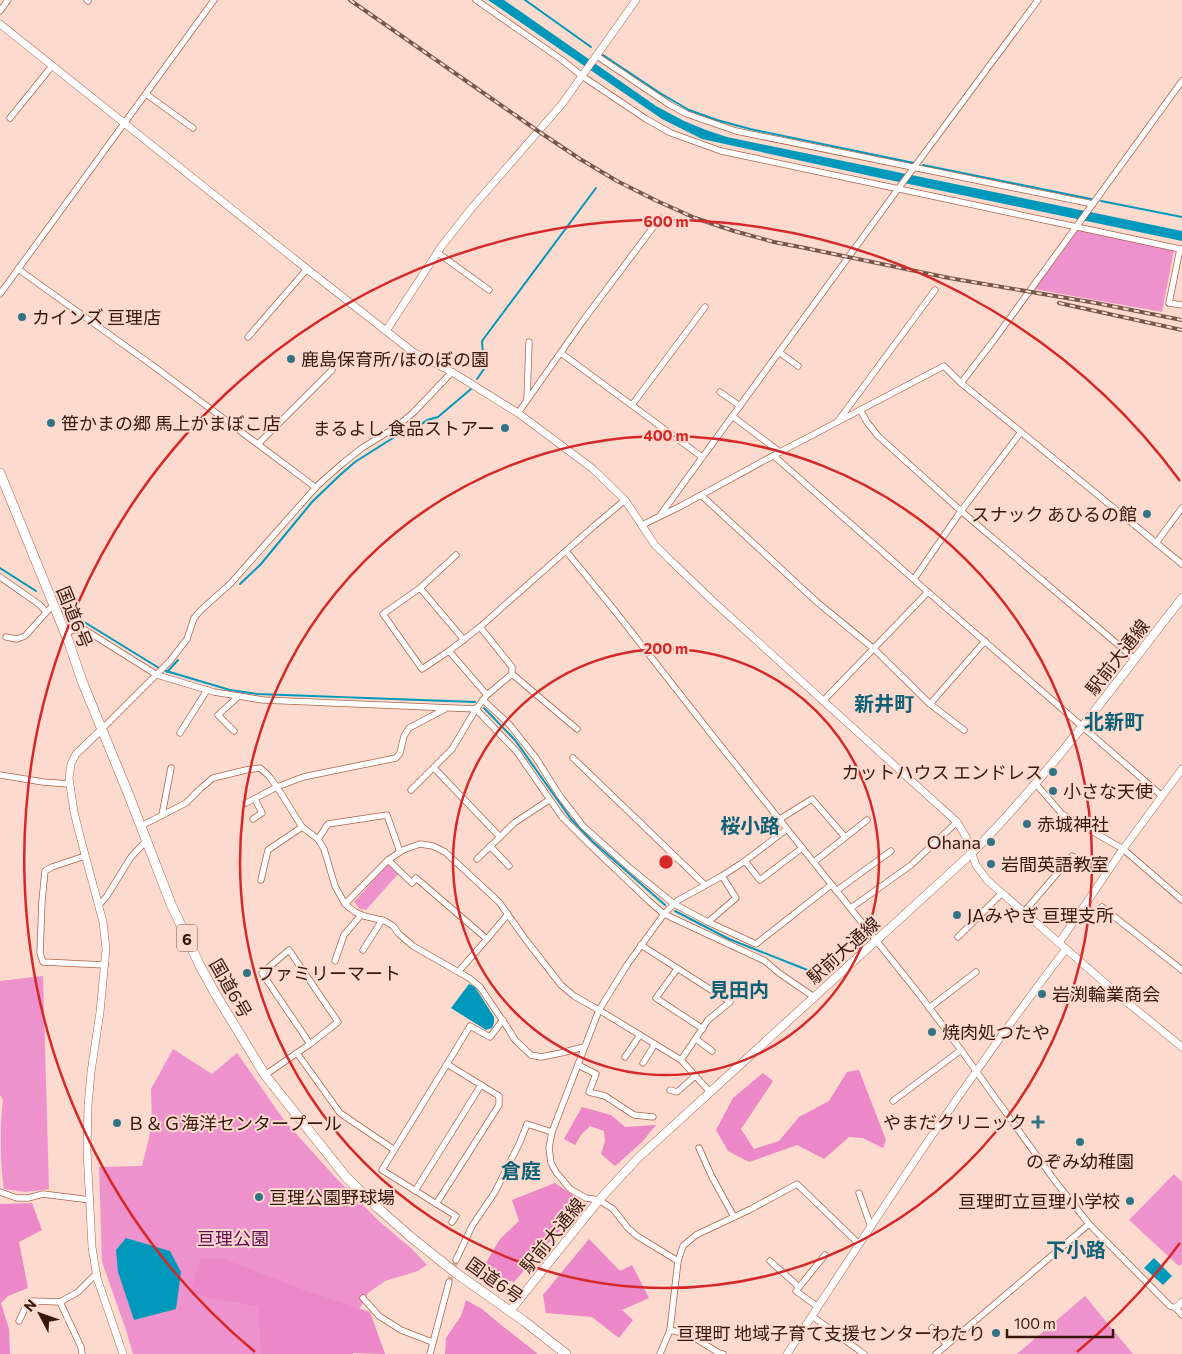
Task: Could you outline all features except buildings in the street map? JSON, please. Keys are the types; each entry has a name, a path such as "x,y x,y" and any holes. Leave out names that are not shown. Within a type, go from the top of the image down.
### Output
{"highway":[{"name":"国道6号","path":"0,473 50,608 65,634 101,730 128,793 171,904 199,964 223,1008 265,1075 346,1176 378,1208 448,1268 510,1311 566,1354"}],"main road":[{"name":"駅前大通線","path":"510,1311 599,1200 638,1158 972,853 994,830 1082,726 1182,598"}],"street":[{"path":"0,11 8,0"},
{"path":"0,294 214,0"},
{"path":"476,0 646,119 671,133 721,151 1078,224 1181,249 1169,303 1182,305"},
{"path":"386,331 438,252 470,210 562,104 636,0"},
{"path":"660,516 1038,0"},
{"path":"0,24 413,352 452,372 518,413 593,469 625,500 655,545 670,560 957,822 966,837 981,872 987,880 1182,1046"},
{"path":"596,57 670,105 718,126 914,169 1092,205"},
{"path":"10,118 52,66"},
{"path":"961,383 1182,81"},
{"path":"146,94 193,128"},
{"path":"518,413 585,318 660,218"},
{"path":"438,252 489,290"},
{"path":"18,269 152,364 315,488"},
{"path":"248,336 307,269"},
{"path":"837,422 935,290"},
{"path":"632,405 705,307"},
{"path":"527,400 529,342"},
{"path":"779,352 798,366"},
{"path":"561,353 702,457"},
{"path":"642,525 944,366 961,383 1182,564"},
{"path":"258,444 332,370"},
{"path":"123,1354 96,1273 92,1247 87,1151 88,1106 106,949 103,922 84,856 74,812 70,784 71,764 76,754 158,675 187,639 194,618 230,582 315,488 362,448 396,427 413,413 452,372"},
{"path":"720,392 740,406"},
{"path":"860,410 878,436 961,511 1135,659"},
{"path":"732,416 780,452"},
{"path":"914,579 961,511 1021,432"},
{"path":"774,456 1162,796"},
{"path":"701,495 817,602 873,648 930,704 964,730"},
{"path":"456,555 420,588 383,614 422,668 449,651 480,627 625,500"},
{"path":"1156,543 1182,508"},
{"path":"566,551 929,1008 1016,1129 1088,1224 1170,1306 1176,1308 1182,1315"},
{"path":"0,576 40,605 50,608 25,636 17,639 6,637"},
{"path":"420,588 464,640"},
{"path":"823,700 928,592"},
{"path":"411,790 452,749 476,709 485,698 512,674 512,666 480,627"},
{"path":"65,634 82,628 158,675 207,690 239,696 263,700 476,709 516,752 562,817 664,914 766,962 814,997"},
{"path":"930,704 984,640"},
{"path":"449,651 485,698 536,758 560,796 584,826 631,869 674,904 756,944 831,885"},
{"path":"512,674 577,729"},
{"path":"180,733 207,690"},
{"path":"234,731 218,715 239,696"},
{"path":"246,803 277,787 303,777 396,758 400,753 404,736 409,728 447,708"},
{"path":"573,758 705,885"},
{"path":"162,815 170,768"},
{"path":"141,826 186,803 213,778 260,768 277,787 302,828 318,839 324,849 335,886 345,904 361,915 385,920 413,946 459,971 480,986 515,1040 531,1055 541,1057 584,1047"},
{"path":"434,768 500,837"},
{"path":"1060,943 1123,849 1182,769"},
{"path":"0,775 70,784"},
{"path":"1035,783 1062,814 1123,849 1182,900"},
{"path":"253,819 262,813 255,799"},
{"path":"780,820 812,799 845,837"},
{"path":"477,859 514,823 550,800"},
{"path":"318,839 328,824 386,815 400,852"},
{"path":"814,862 868,820"},
{"path":"850,908 911,865 957,822"},
{"path":"261,880 268,850 302,828"},
{"path":"678,1261 637,1236 613,1209 599,1200 586,1198 570,1189 551,1163 552,1132 599,1010 627,965 664,914 677,901 745,861 787,829"},
{"path":"99,905 107,896 131,857 146,841"},
{"path":"345,904 374,873 400,852 420,844 433,846 445,852 500,902 553,977 561,985 574,996 681,1060 710,1092"},
{"path":"490,846 509,866"},
{"path":"745,861 760,880 802,848"},
{"path":"836,891 891,851"},
{"path":"84,856 45,871 40,953 43,962 105,965"},
{"path":"1024,912 1072,856 1087,863"},
{"path":"388,860 412,882 416,878 487,939"},
{"path":"708,922 736,898 722,876"},
{"path":"958,937 1002,893"},
{"path":"1102,908 1182,970"},
{"path":"459,971 508,914"},
{"path":"335,961 344,935 361,915"},
{"path":"363,950 382,920"},
{"path":"641,946 730,1002 708,1020 681,1060"},
{"path":"787,1354 976,1071 1026,1000 1066,949"},
{"path":"265,1075 310,1044 338,1022 289,950 262,973 310,1044"},
{"path":"677,968 656,998 703,1029"},
{"path":"929,1008 976,972"},
{"path":"452,1222 456,1216 382,1170 393,1149 470,1026 490,1037 503,1020"},
{"path":"625,1057 640,1035"},
{"path":"696,1039 712,1051"},
{"path":"642,1063 655,1044"},
{"path":"893,1101 961,1050"},
{"path":"297,1053 340,1113 393,1149"},
{"path":"436,1204 499,1105 499,1096 447,1064"},
{"path":"578,1066 596,1074 589,1092 605,1096 634,1115 653,1117"},
{"path":"670,1090 677,1092 695,1076"},
{"path":"415,1191 481,1085"},
{"path":"456,1260 472,1226 495,1192 527,1124 552,1132"},
{"path":"699,1148 712,1177 734,1217"},
{"path":"660,1354 670,1330 678,1261 683,1246 696,1235 797,1184 859,1244"},
{"path":"0,1192 17,1198 28,1198 42,1194 90,1200"},
{"path":"859,1192 871,1227"},
{"path":"936,1354 1088,1224"},
{"path":"818,1307 796,1291 825,1255"},
{"path":"770,1261 799,1287"},
{"path":"19,1321 28,1302 60,1302 78,1292 96,1273"},
{"path":"430,1354 449,1282"},
{"path":"363,1298 379,1316 401,1330 432,1342"},
{"path":"60,1302 81,1347 82,1354"},
{"path":"1176,1308 1182,1302"},
{"path":"812,1316 864,1354"},
{"path":"932,1328 947,1345"},
{"path":"670,1330 690,1335 723,1354"}],"green space":[{"path":"1077,229 1174,250 1162,312 1034,289"},
{"path":"388,864 398,874 366,910 360,909 354,902"},
{"path":"43,976 49,1189 26,1192 4,1189 1,1144 3,1100 0,1095 0,981"},
{"name":"亘理公園","path":"173,1049 212,1074 237,1053 284,1120 334,1176 427,1265 418,1271 385,1281 368,1293 335,1354 133,1354 102,1262 99,1167 142,1166 152,1125 151,1089"},
{"path":"1174,1174 1182,1182 1182,1264 1179,1266 1129,1220"},
{"path":"1085,1296 1133,1354 1017,1354"}],"shaded area":[{"path":"859,1070 886,1140 883,1148 863,1138 849,1137 824,1159 797,1145 749,1162 728,1151 716,1130 733,1098 763,1073 773,1081 741,1129 754,1149 779,1141 799,1117 829,1101 847,1072"},
{"path":"582,1107 611,1115 625,1127 656,1125 642,1142 615,1166 601,1154 605,1141 604,1131 590,1126 575,1145 564,1139"},
{"path":"555,1183 584,1203 514,1282 480,1273 500,1239 519,1221 512,1200"},
{"path":"32,1203 42,1230 19,1242 28,1288 8,1296 1,1303 9,1329 10,1354 0,1354 0,1204"},
{"path":"589,1239 620,1271 632,1265 649,1298 622,1310 633,1320 619,1338 592,1317 546,1313 543,1295"},
{"path":"221,1258 304,1290 370,1312 385,1354 261,1354 258,1306 207,1297 191,1292 200,1259"},
{"path":"466,1300 482,1309 538,1354 445,1354 446,1338 461,1316"}],"water":[{"path":"488,0 504,0 656,106 706,130 727,137 1182,231 1182,241 702,139 662,119"},
{"path":"469,984 475,987 494,1017 492,1028 486,1030 451,1008"},
{"path":"126,1238 170,1251 181,1272 176,1309 134,1320 118,1272 116,1250"},
{"path":"1154,1258 1172,1276 1163,1285 1144,1268"}],"waterway":[{"path":"525,0 591,47"},
{"path":"603,55 689,110 717,120 750,129 914,163"},
{"path":"923,165 1091,199"},
{"path":"477,379 484,369 482,341 596,188"},
{"path":"1101,201 1182,217"},
{"path":"240,584 261,564 312,502 355,462 396,436 410,433 427,420 438,417 471,389"},
{"path":"0,568 36,591"},
{"path":"68,612 159,668"},
{"path":"167,672 178,660"},
{"path":"166,671 230,690 257,694 475,702"},
{"path":"484,708 515,740 571,819 592,841 665,905"},
{"path":"675,911 729,939 810,971"}],"tunnel":[{"path":"449,1282 456,1260"}],"railway":[{"path":"350,0 580,159 617,181 695,218 774,242 949,278 1182,320"},
{"path":"1059,303 1182,330"}],"place":[{"name":"カインズ 亘理店","path":"22,317"},
{"name":"鹿島保育所/ほのぼの園","path":"291,359"},
{"name":"笹かまの郷 馬上かまぼこ店","path":"51,423"},
{"name":"まるよし 食品ストアー","path":"505,428"},
{"name":"スナック あひるの館","path":"1147,514"},
{"name":"カットハウス エンドレス","path":"1053,772"},
{"name":"小さな天使","path":"1053,791"},
{"name":"赤城神社","path":"1027,824"},
{"name":"Ohana","path":"991,842"},
{"name":"岩間英語教室","path":"991,864"},
{"name":"JAみやぎ 亘理支所","path":"957,915"},
{"name":"ファミリーマート","path":"247,973"},
{"name":"岩渕輪業商会","path":"1042,994"},
{"name":"焼肉処つたや","path":"932,1032"},
{"name":"やまだクリニック","path":"1038,1122"},
{"name":"Ｂ＆Ｇ海洋センタープール","path":"117,1123"},
{"name":"のぞみ幼稚園","path":"1080,1142"},
{"name":"亘理公園野球場","path":"259,1197"},
{"name":"亘理町立亘理小学校","path":"1130,1201"},
{"name":"亘理町 地域子育て支援センターわたり","path":"996,1333"}],"district":[{"name":"新井町","path":"884,703"},
{"name":"北新町","path":"1114,721"},
{"name":"桜小路","path":"750,825"},
{"name":"見田内","path":"739,989"},
{"name":"倉庭","path":"521,1170"},
{"name":"下小路","path":"1076,1249"}]}
